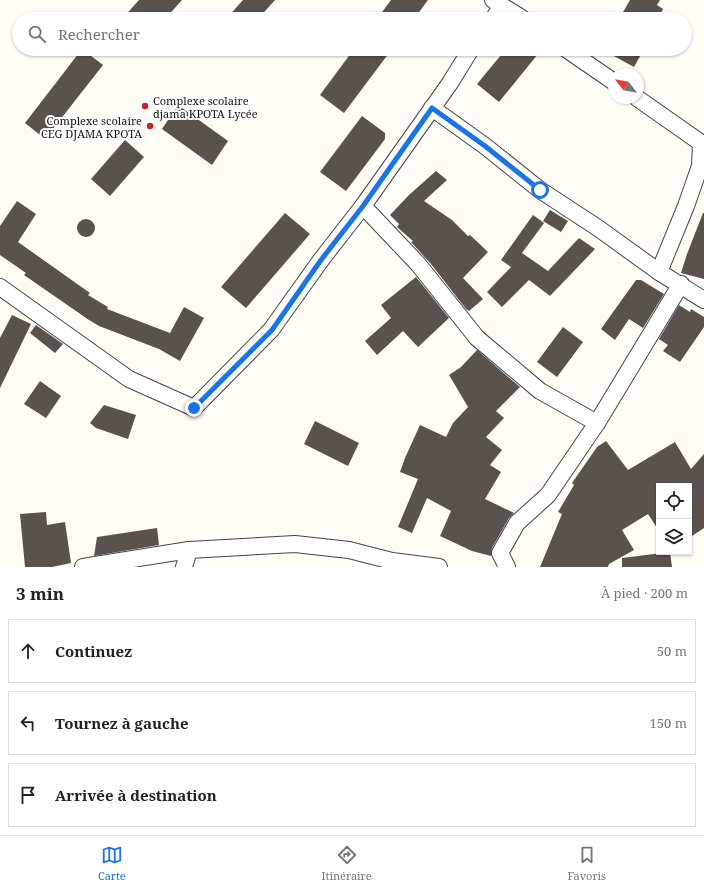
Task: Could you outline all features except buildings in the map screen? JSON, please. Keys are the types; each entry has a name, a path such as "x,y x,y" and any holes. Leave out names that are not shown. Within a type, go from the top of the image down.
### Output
{"street":[{"path":"496,8 511,10 514,12"},
{"path":"0,287 129,379 194,408 272,330 321,260 363,206 450,83 467,56"},
{"path":"576,56 608,78"},
{"path":"644,103 701,143 700,166 660,272"},
{"path":"432,108 485,146 540,190 598,228 660,272 704,300"},
{"path":"363,206 418,264 476,338 540,392 597,424"},
{"path":"507,567 500,553 517,523 548,495 597,424 681,284"},
{"path":"83,567 189,550 295,544 349,550 392,561 439,567"},
{"path":"184,567 189,550"}],"place":[{"name":"Complexe scolaire djama KPOTA Lycée","path":"145,106"},
{"name":"Complexe scolaire CEG DJAMA KPOTA","path":"150,126"}],"route":[{"path":"194,408 272,330 321,260 363,206 432,108 485,146 540,190"}]}
